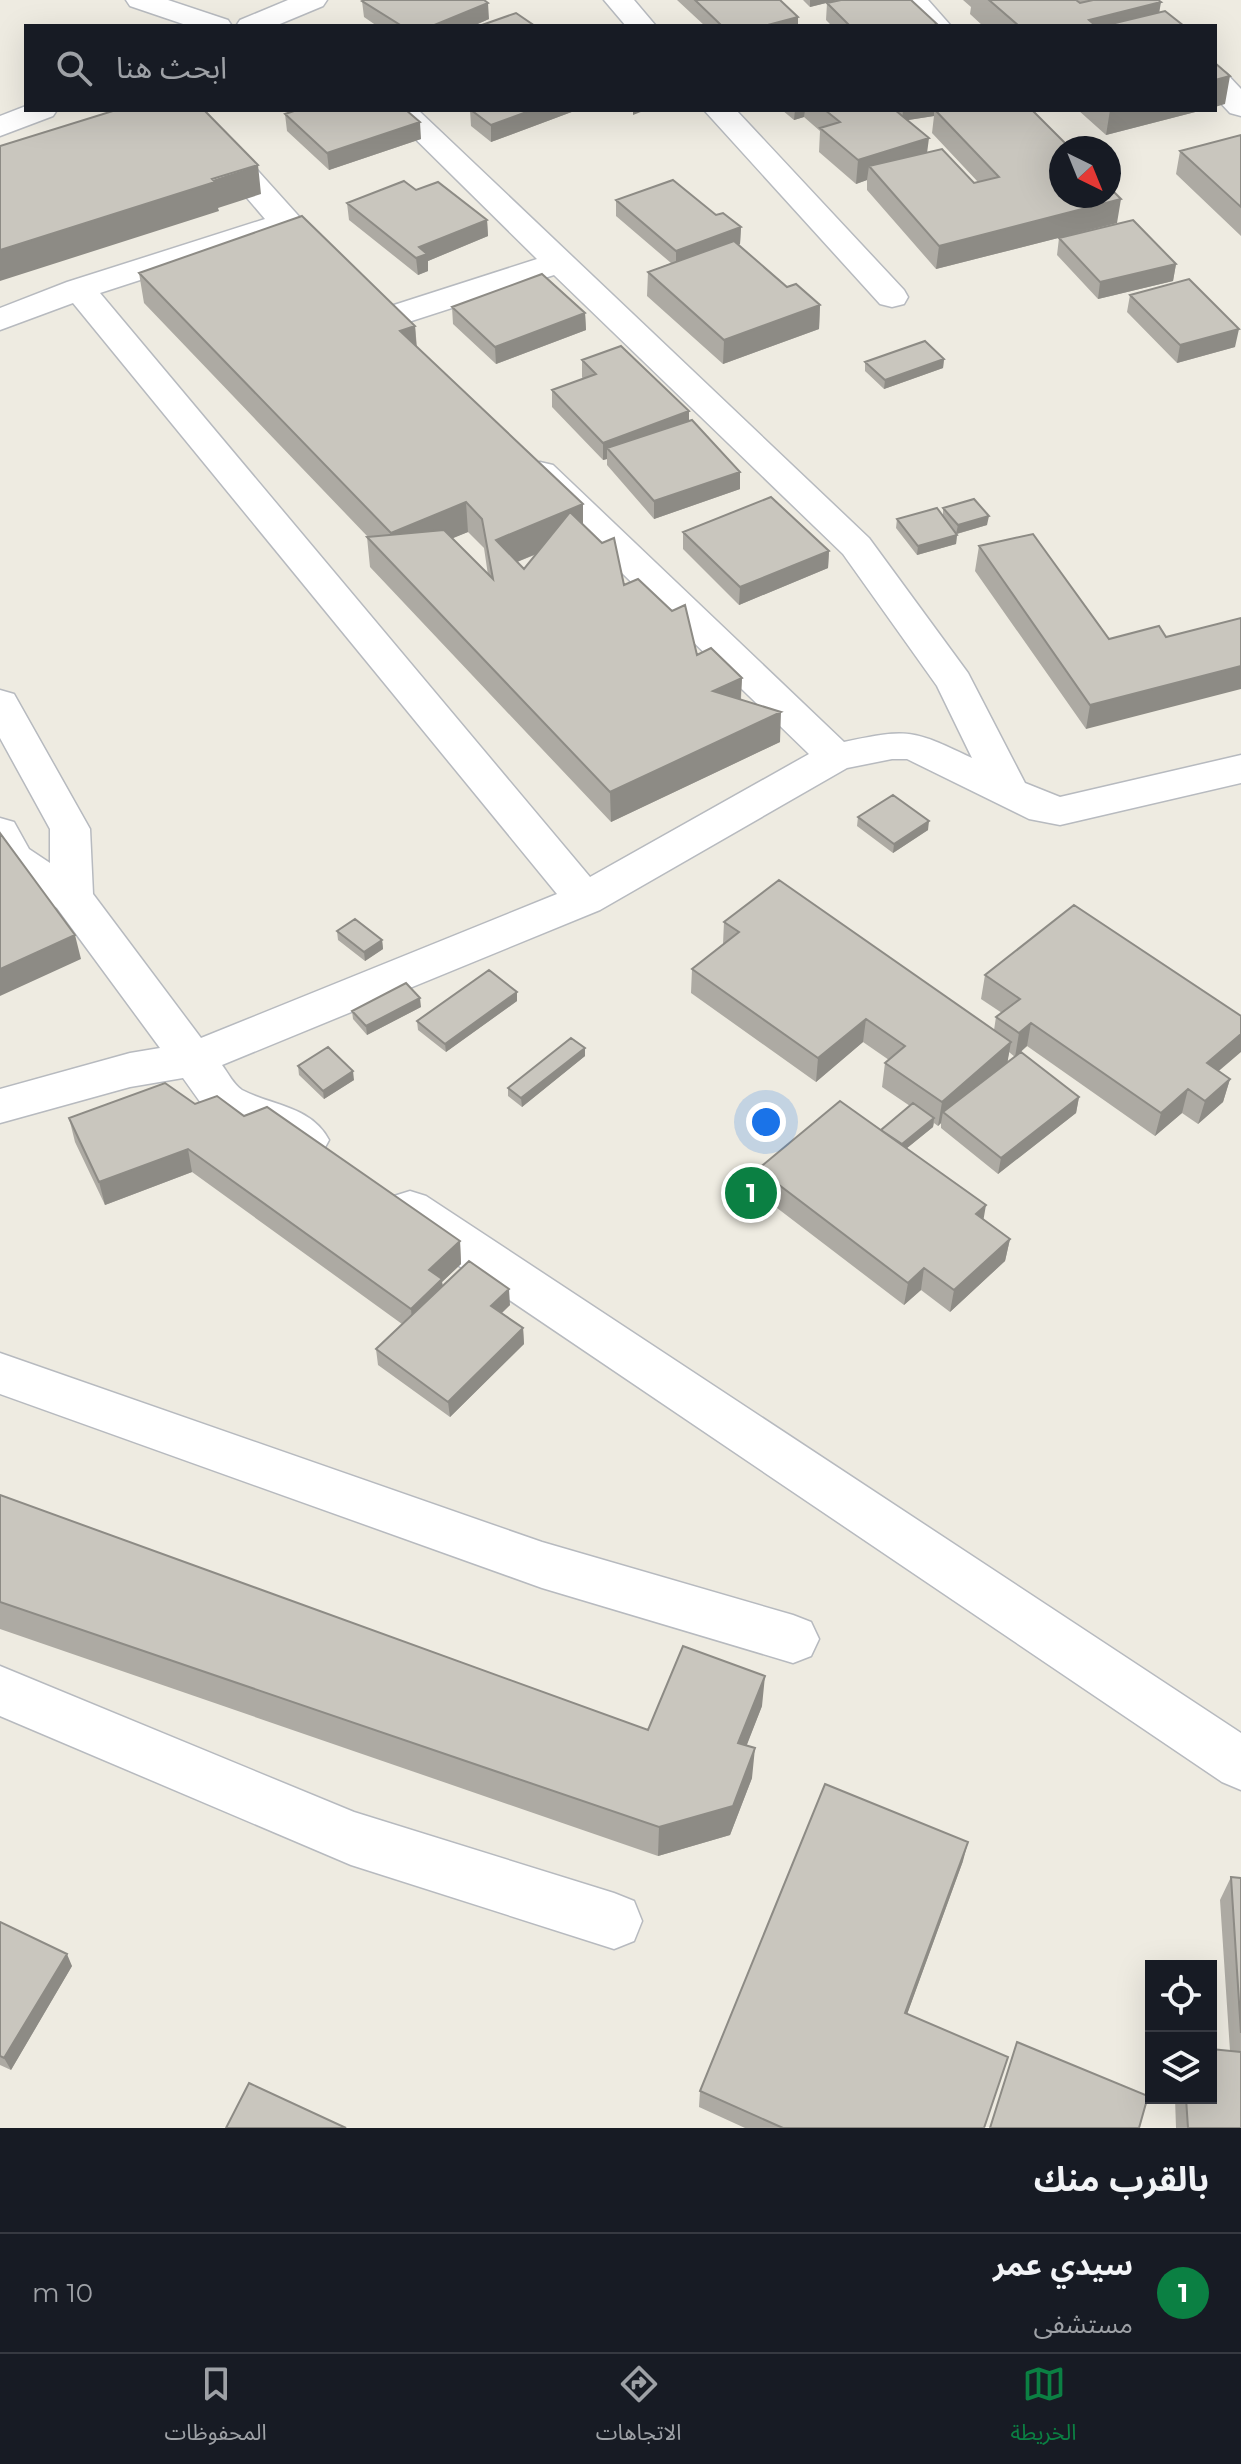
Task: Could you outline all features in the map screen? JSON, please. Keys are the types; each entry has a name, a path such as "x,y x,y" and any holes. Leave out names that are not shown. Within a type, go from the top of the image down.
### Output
{"street":[{"path":"140,0 212,24"},
{"path":"618,0 640,24"},
{"path":"912,0 935,24"},
{"path":"258,24 307,11"},
{"path":"1217,81 1241,107"},
{"path":"0,127 37,112"},
{"path":"189,112 285,223 373,312 560,262"},
{"path":"403,112 856,546 954,682 1010,794"},
{"path":"721,112 892,297"},
{"path":"0,320 79,289 285,223"},
{"path":"79,289 585,899"},
{"path":"517,451 836,757"},
{"path":"0,703 70,829 72,897"},
{"path":"0,1106 130,1070 191,1060 585,899 836,757 892,745 913,746 1043,809 1060,811 1241,769"},
{"path":"0,832 14,859 72,897 224,1101 275,1119 1241,1764"},
{"path":"0,1373 542,1565 793,1639"},
{"path":"0,1691 351,1838 614,1921"}],"building":[{"path":"484,0 488,3 437,24 399,24 362,1"},
{"path":"695,0 780,0 798,17 772,24 720,24"},
{"path":"841,0 911,0 937,24 848,24 827,3"},
{"path":"989,0 1161,2 1089,20 1094,24 1017,24"},
{"path":"1165,11 1181,24 1111,24"},
{"path":"516,13 532,24 485,24"},
{"path":"1217,65 1230,76 1217,79"},
{"path":"110,112 206,112 258,165 212,179 215,182 0,250 0,146"},
{"path":"408,112 420,122 327,153 285,114"},
{"path":"474,112 527,112 491,125"},
{"path":"828,112 897,112 929,138 858,160 820,128 840,122"},
{"path":"937,112 1034,112 1058,136 1049,136 1049,208 1086,208 939,246 869,166 942,149 974,183 999,177"},
{"path":"1241,135 1241,207 1180,151"},
{"path":"673,180 716,215 723,213 741,227 676,251 616,200"},
{"path":"404,181 416,190 438,182 487,220 419,247 427,254 416,258 347,203"},
{"path":"302,216 415,326 400,331 583,504 496,540 524,569 570,512 602,543 614,538 624,585 638,579 672,611 685,605 697,655 711,648 742,678 713,691 781,712 610,792 367,537 444,530 493,579 482,519 466,502 391,533 139,273"},
{"path":"1133,220 1176,264 1100,282 1059,238"},
{"path":"734,241 787,287 796,284 820,305 724,340 648,272"},
{"path":"542,274 585,313 495,347 452,307"},
{"path":"1189,279 1239,329 1180,345 1130,295"},
{"path":"925,341 944,359 885,380 865,362"},
{"path":"621,346 689,411 603,443 552,390 596,374 582,360"},
{"path":"692,420 740,472 654,501 607,448"},
{"path":"771,497 829,551 740,587 683,532"},
{"path":"974,499 989,516 958,525 943,508"},
{"path":"937,508 957,535 918,546 897,519"},
{"path":"1033,534 1109,639 1159,626 1166,637 1241,618 1241,666 1090,705 979,546"},
{"path":"893,795 929,821 894,844 858,817"},
{"path":"0,833 75,935 0,969"},
{"path":"779,880 1011,1042 942,1102 885,1063 905,1046 866,1019 818,1058 692,969 739,932 724,922"},
{"path":"1074,905 1241,1016 1241,1034 1207,1063 1230,1079 1205,1101 1188,1089 1161,1113 1031,1023 1019,1033 996,1017 1020,999 985,975"},
{"path":"355,919 382,940 364,952 337,931"},
{"path":"489,970 517,992 445,1044 417,1021"},
{"path":"406,983 420,998 366,1026 352,1011"},
{"path":"571,1038 585,1048 521,1098 508,1088"},
{"path":"328,1047 353,1071 323,1091 298,1066"},
{"path":"1021,1052 1079,1097 1001,1158 943,1112"},
{"path":"165,1083 195,1104 217,1096 244,1116 267,1107 460,1241 429,1270 442,1279 411,1309 188,1149 99,1182 69,1118"},
{"path":"840,1101 986,1205 976,1214 1010,1239 954,1290 924,1268 908,1283 758,1169"},
{"path":"913,1103 934,1118 902,1144 881,1130"},
{"path":"469,1261 509,1289 491,1306 523,1328 448,1402 376,1349"},
{"path":"0,1495 648,1730 683,1646 765,1676 738,1743 755,1748 733,1806 659,1827 0,1602"},
{"path":"825,1784 968,1842 905,2013 1008,2057 984,2128 783,2128 700,2091"},
{"path":"1231,1877 1241,1878 1241,2033"},
{"path":"0,1922 67,1954 4,2058 0,2056"},
{"path":"1017,2042 1145,2095 1139,2128 990,2128"},
{"path":"1217,2050 1241,2052 1241,2128 1188,2128 1186,2104 1217,2104"},
{"path":"249,2083 346,2128 226,2128"}],"place":[{"name":"سيدي عمر","path":"751,1193"}]}
